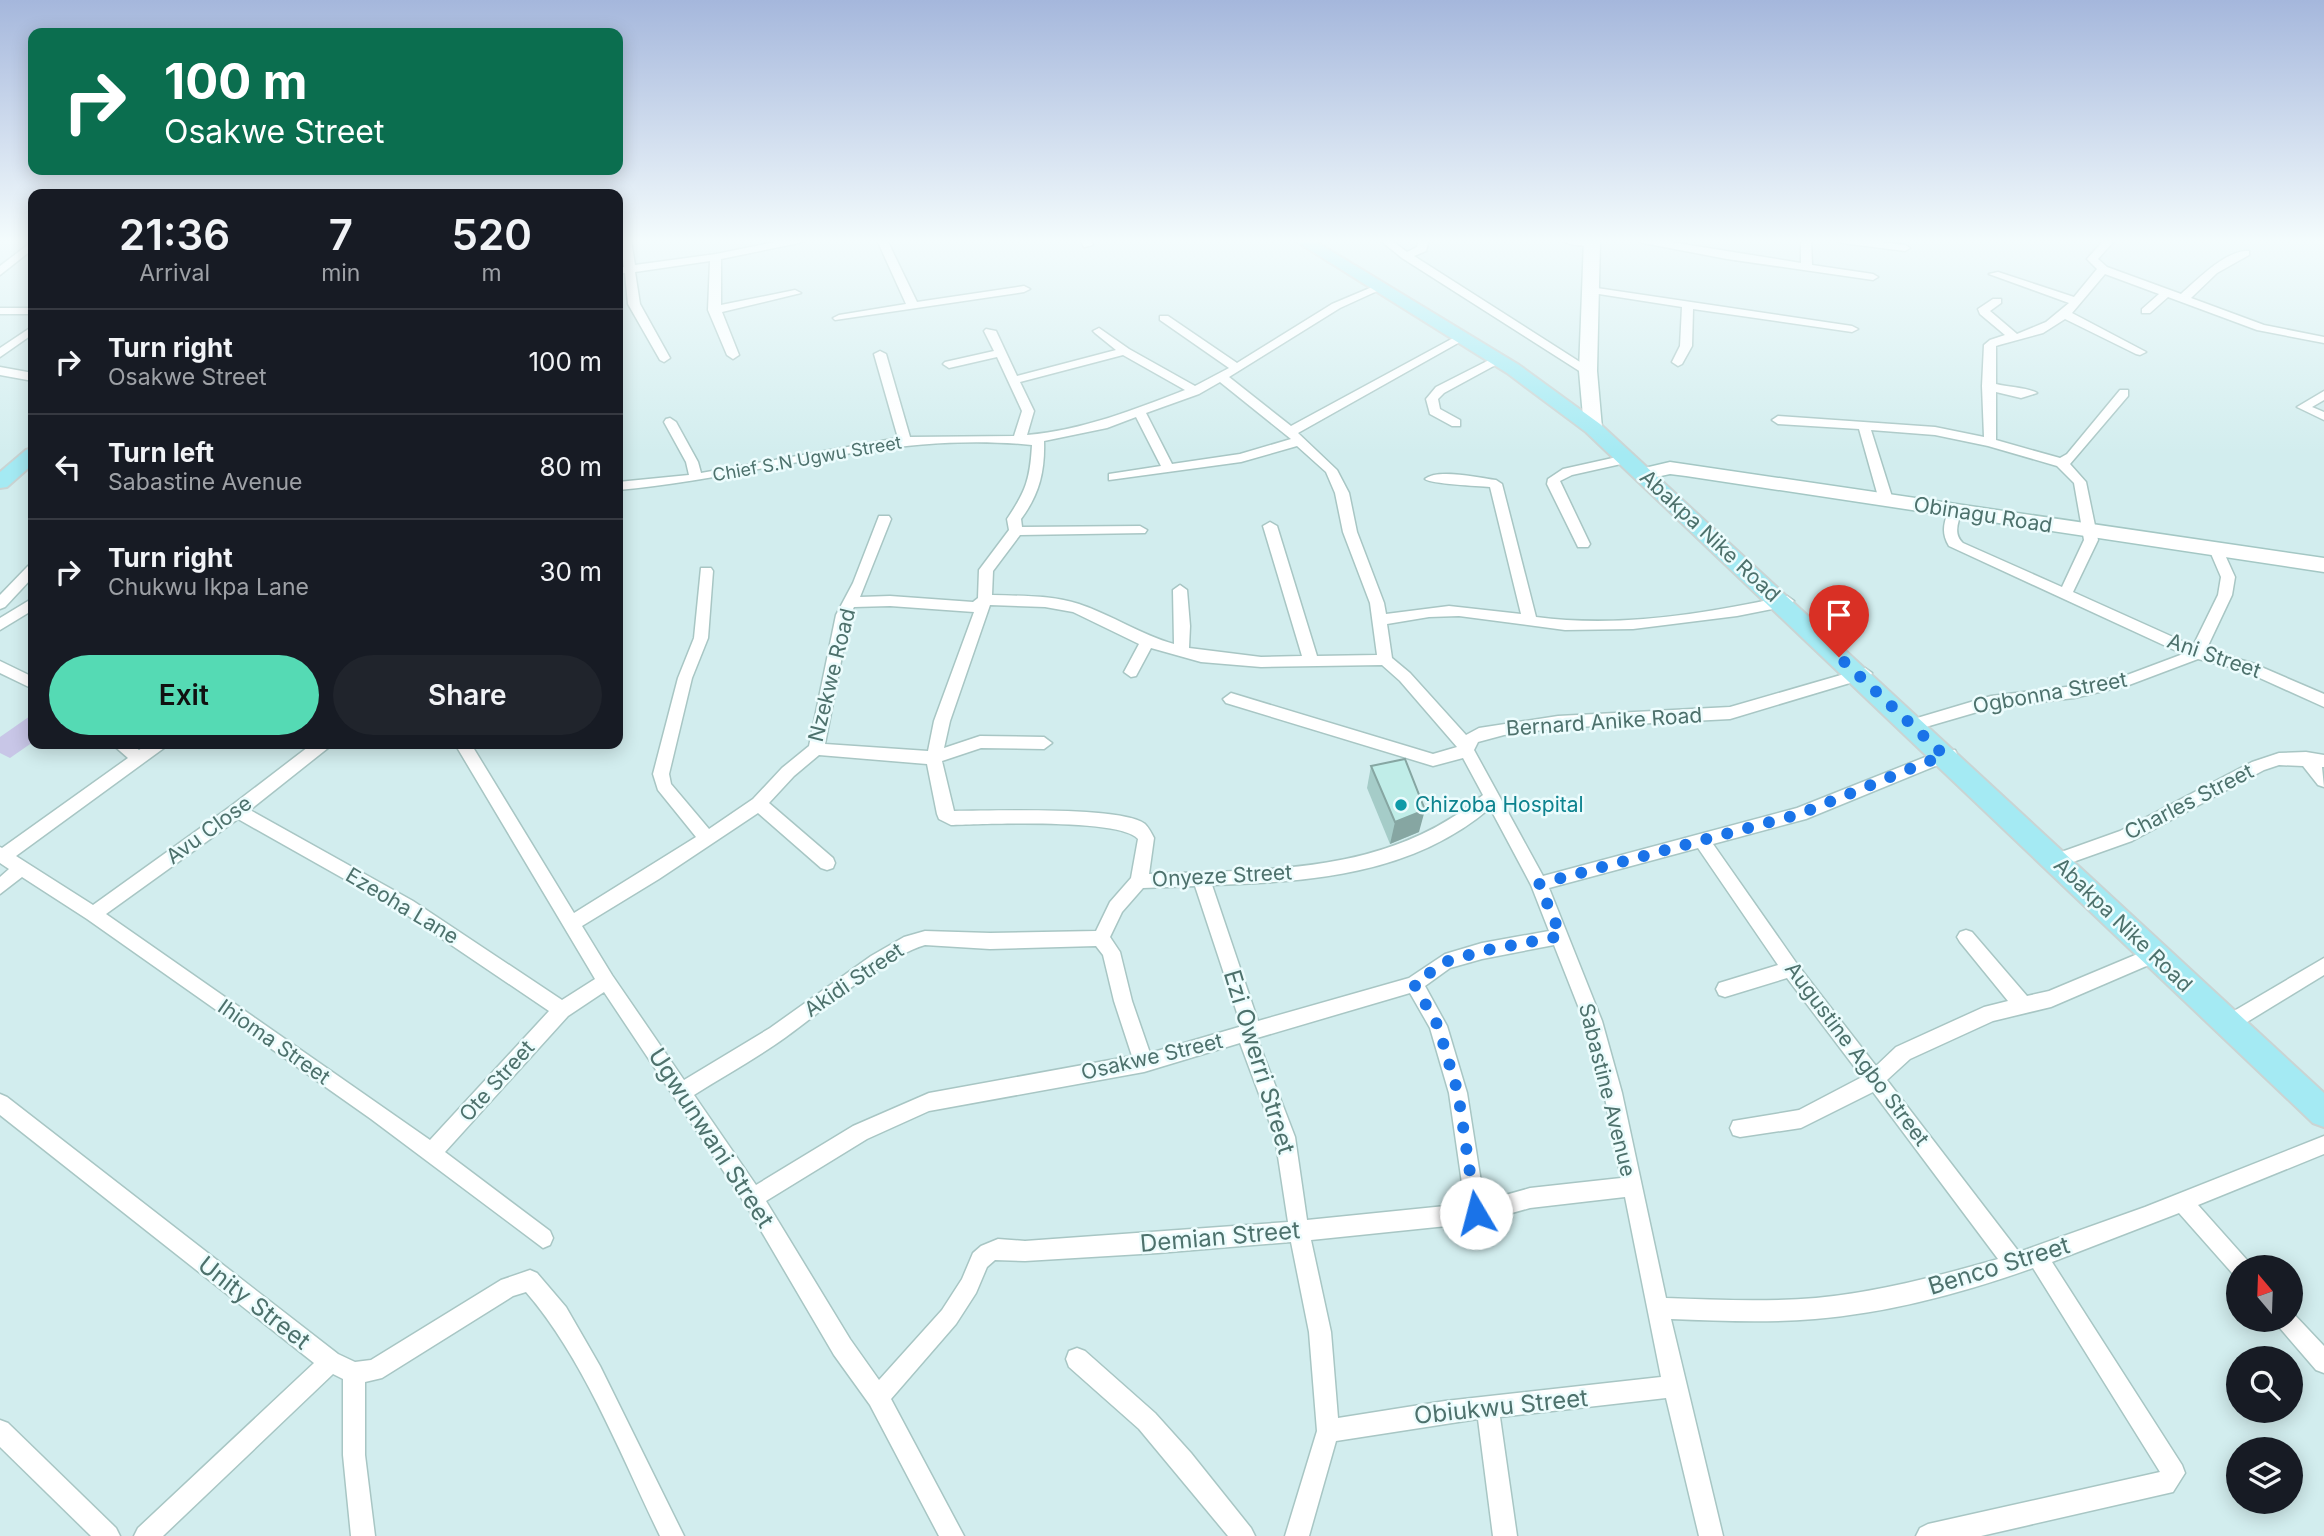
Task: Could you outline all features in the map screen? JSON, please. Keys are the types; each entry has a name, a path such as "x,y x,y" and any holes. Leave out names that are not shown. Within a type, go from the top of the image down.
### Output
{"main road":[{"name":"Abakpa Nike Road","path":"1418,312 1497,360 1593,425"},
{"name":"Abakpa Nike Road","path":"1420,312 1513,365 1593,425 1948,754 2157,954 2324,1102"},
{"path":"0,482 28,458"},
{"name":"Abakpa Nike Road","path":"2232,1022 2324,1113"}],"street":[{"path":"638,312 664,358"},
{"path":"715,312 720,330 733,355"},
{"path":"839,318 872,312"},
{"name":"Chief S.N Ugwu Street","path":"623,485 696,478 905,440 1019,440 1059,436 1140,413 1195,391 1327,312"},
{"path":"1494,312 1588,371"},
{"path":"1589,312 1588,371 1593,425"},
{"path":"1678,362 1686,346 1688,312"},
{"path":"1740,312 1852,328"},
{"path":"1984,312 2014,337"},
{"path":"1990,442 1990,345 2006,337 2038,331 2070,312"},
{"path":"2219,312 2261,328 2324,340"},
{"path":"2067,315 2140,352"},
{"path":"849,602 890,601 976,607 985,600 1045,602 1076,608 1147,642 1181,653 1227,660 1385,660 1377,603 1350,532 1342,493 1331,470 1229,372 1164,318"},
{"path":"934,758 957,672 985,600 986,570 1016,531 1014,519 1035,488 1038,442 1019,440 1028,411 990,331"},
{"path":"1098,331 1125,351 1195,391"},
{"path":"0,354 28,333"},
{"path":"1114,477 1241,458 1294,436 1461,338"},
{"path":"1014,380 1125,351"},
{"path":"949,364 1001,353"},
{"path":"880,354 905,440"},
{"path":"1456,423 1434,411 1432,399 1440,390 1497,360"},
{"path":"0,371 28,376"},
{"path":"1988,386 2021,394 2031,393"},
{"path":"2062,463 2071,457 2124,393"},
{"path":"2324,395 2303,407 2324,416"},
{"path":"1140,413 1168,468"},
{"path":"1778,420 1935,431 1990,442 2062,463 2080,482 2091,540 2065,595"},
{"path":"670,422 692,462 696,478"},
{"path":"1864,425 1886,499"},
{"path":"1583,544 1553,484 1554,480 1568,472 1639,468"},
{"name":"Obinagu Road","path":"1639,468 1686,470 2324,565"},
{"path":"1431,479 1450,478 1496,484 1530,622"},
{"name":"Ani Street","path":"1955,511 1950,541 2197,654 2222,658 2260,670 2324,701"},
{"name":"Nzekwe Road","path":"572,923 653,874 759,804 788,772 816,748 825,715 834,654 849,602 860,583 884,519"},
{"path":"1269,526 1311,661"},
{"path":"1016,531 1140,530"},
{"path":"2197,654 2225,595 2228,578 2216,549"},
{"path":"706,571 701,638 684,678 661,775 664,786 706,837"},
{"path":"0,604 28,574"},
{"path":"1180,590 1183,626 1181,653"},
{"path":"1380,620 1408,614 1459,611 1530,622 1581,626 1666,621 1784,602"},
{"path":"0,625 28,606"},
{"path":"1130,671 1147,642"},
{"name":"Ogbonna Street","path":"1915,724 1991,702 2074,692 2129,680 2197,654"},
{"name":"Sabastine Avenue","path":"1385,660 1405,677 1455,731 1539,884 1593,1020 1613,1093 1674,1386 1711,1536"},
{"path":"0,666 28,681"},
{"name":"Bernard Anike Road","path":"1231,699 1342,731 1411,756 1433,760 1466,751 1472,738 1479,734 1558,722 1730,713 1862,674"},
{"path":"816,748 934,758 980,742 1044,743"},
{"path":"126,749 138,758"},
{"path":"2,855 152,749"},
{"name":"Avu Close","path":"93,914 237,811 317,749"},
{"name":"Ugwunwani Street","path":"467,749 606,981 753,1198 842,1347 878,1397 952,1536"},
{"path":"1539,884 1800,814 1948,754"},
{"name":"Onyeze Street","path":"934,758 945,814 951,818 1059,817 1130,825 1139,829 1146,838 1139,881 1358,865 1415,846 1479,809 1491,798"},
{"path":"2306,758 2324,781"},
{"name":"Charles Street","path":"2059,860 2126,836 2259,766 2279,759 2306,758 2324,761"},
{"path":"759,804 827,863"},
{"name":"Ezeoha Lane","path":"237,811 407,906 562,1010"},
{"name":"Augustine Agbo Street","path":"1703,842 1791,969 2026,1261 2174,1473 2165,1484 1928,1536"},
{"name":"Ihioma Street","path":"2,855 93,914 432,1152 543,1238"},
{"path":"0,887 20,869"},
{"name":"Ezi Owerri Street","path":"1200,878 1249,1022 1246,1034 1285,1138 1299,1231 1320,1332 1328,1431 1297,1536"},
{"path":"1139,881 1115,907 1101,938 1111,952 1123,1001 1144,1063"},
{"name":"Osakwe Street","path":"753,1198 837,1145 903,1111 929,1102 1144,1063 1414,984 1445,962 1482,951 1561,936"},
{"path":"1966,937 2022,1004"},
{"name":"Akidi Street","path":"683,1091 776,1034 877,961 911,942 925,938 990,941 1101,938"},
{"path":"1740,1128 1801,1119 1864,1088 1903,1053 1990,1013 2051,999 2157,954"},
{"path":"2232,1022 2324,966"},
{"path":"1725,989 1791,969"},
{"name":"Ote Street","path":"432,1152 562,1010 606,981"},
{"path":"1414,984 1438,1026 1458,1093 1476,1213"},
{"name":"Unity Street","path":"0,1102 330,1362 354,1373"},
{"name":"Benco Street","path":"1658,1308 1740,1310 1835,1306 1926,1291 2026,1261 2324,1145"},
{"name":"Demian Street","path":"878,1397 949,1317 981,1260 998,1249 1025,1251 1299,1231 1476,1213 1530,1198 1632,1186"},
{"path":"2181,1201 2229,1255"},
{"path":"363,1536 356,1497 352,1422 354,1373 373,1370 508,1287 530,1280 559,1314 672,1536"},
{"path":"2297,1332 2324,1362"},
{"path":"1077,1359 1147,1421 1184,1461 1243,1536"},
{"path":"146,1536 330,1362"},
{"name":"Obiukwu Street","path":"1328,1431 1384,1421 1674,1386"},
{"path":"1488,1409 1505,1536"},
{"path":"0,1431 108,1536"}],"shaded area":[{"path":"0,312 28,312 28,749 623,749 623,312 2324,312 2324,1536 0,1536"},
{"path":"28,717 28,745 10,758 0,753 0,737"}],"building":[{"path":"1405,759 1425,810 1395,822 1371,766"}],"place":[{"name":"Chizoba Hospital","path":"1401,805"}],"route":[{"path":"1476,1213 1458,1093 1438,1026 1414,984 1445,962 1482,951 1561,936 1539,884 1800,814 1944,755 1839,657"}]}
